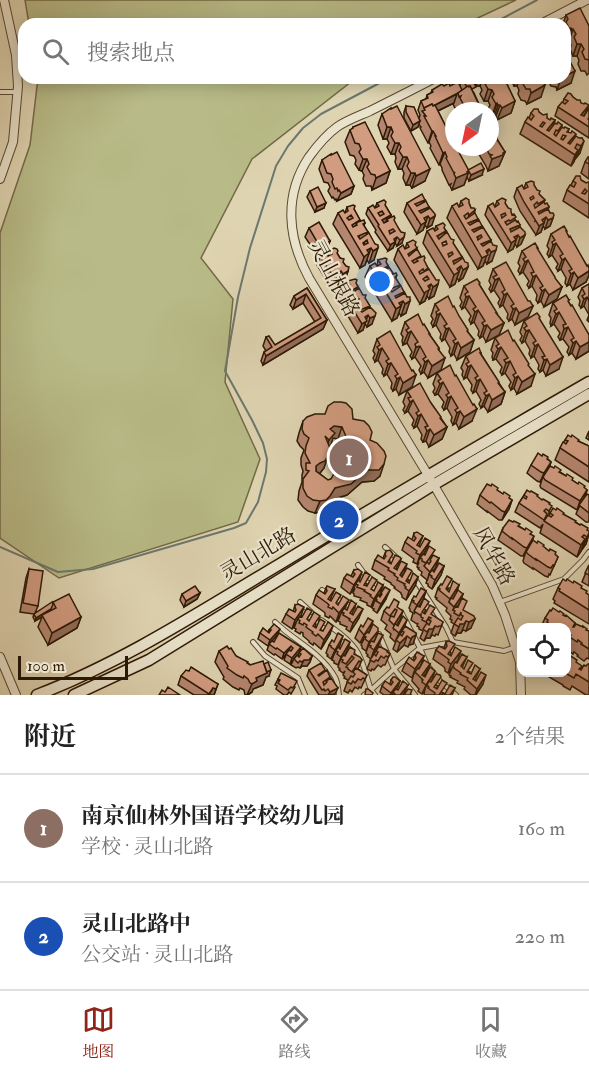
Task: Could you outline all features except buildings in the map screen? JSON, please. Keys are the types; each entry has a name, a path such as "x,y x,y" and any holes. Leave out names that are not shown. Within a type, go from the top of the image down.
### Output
{"main road":[{"name":"灵山北路","path":"74,695 149,660 430,480 589,382"},
{"name":"灵山北路","path":"37,695 141,647 430,480 589,394"}],"street":[{"path":"0,179 13,142 17,92 16,56 4,0"},
{"path":"552,18 587,0"},
{"name":"灵山根路","path":"423,84 337,127 318,144 302,167 294,188 291,217 293,240 305,271 430,480"},
{"name":"风华路","path":"430,480 500,602 520,662 521,695"},
{"path":"0,657 16,695"}],"lane":[{"path":"0,92 17,92"},
{"path":"385,547 399,560"},
{"path":"500,602 564,579 589,552"},
{"path":"358,565 386,593"},
{"path":"411,573 446,627 453,642"},
{"path":"564,579 572,585"},
{"path":"322,590 357,611"},
{"path":"300,602 335,629 358,653 371,690 375,695"},
{"path":"397,606 427,665 456,695"},
{"path":"275,622 321,658 336,678 339,695"},
{"path":"374,626 394,669 415,695"},
{"path":"253,642 265,656 298,678 305,695"},
{"path":"364,695 420,648 453,642 504,651 515,646"}],"green space":[{"path":"25,0 516,0 478,18 28,18"},
{"path":"37,84 348,84 252,159 201,258 233,299 225,382 260,459 238,522 59,578 0,538 0,233 30,145"}],"waterway":[{"path":"503,18 537,0"},
{"path":"0,547 58,572 93,569 246,523 258,502 267,459 263,443 225,371 238,297 250,248 276,166 288,146 303,128 321,114 378,84"}],"place":[{"name":"南京仙林外国语学校幼儿园","path":"349,458"},
{"name":"灵山北路中","path":"339,520"}]}
